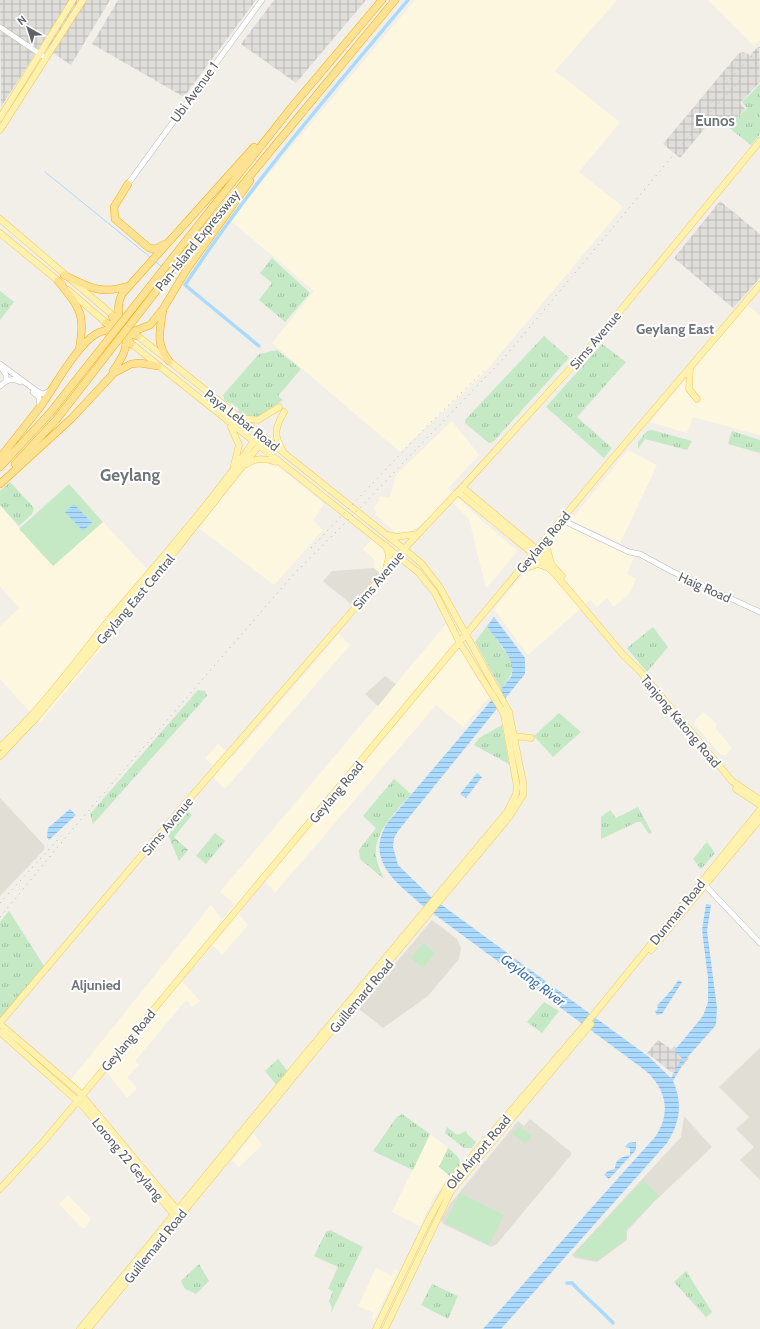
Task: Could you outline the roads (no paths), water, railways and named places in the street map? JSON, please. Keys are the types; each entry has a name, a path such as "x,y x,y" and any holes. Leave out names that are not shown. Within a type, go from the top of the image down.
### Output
{"highway":[{"name":"Pan-Island Expressway","path":"0,480 56,420 291,108 382,0"},
{"name":"Pan-Island Expressway","path":"0,467 50,413 176,259 262,160 395,0"},
{"path":"0,484 71,419 107,379 125,351 125,332 118,312 120,298 128,286 186,226 291,108"},
{"path":"0,458 40,406 78,351 95,335 125,332 149,326 163,309 179,281 260,168 262,160"},
{"path":"128,184 116,200 114,213 119,223 142,243 149,248 163,246 186,226"},
{"path":"64,275 95,289 111,291 128,286"},
{"path":"58,281 76,302 83,322 78,351"},
{"path":"163,309 160,345 161,352 169,362"},
{"path":"112,316 125,332"},
{"path":"106,323 125,332"},
{"path":"107,379 122,367 131,364 149,363 158,366"}],"main road":[{"path":"0,118 73,0"},
{"path":"0,130 83,0"},
{"name":"Sims Avenue","path":"0,1024 185,804 385,573 404,549 597,339 760,141"},
{"path":"0,219 112,316"},
{"path":"0,233 106,323"},
{"name":"Geylang Road","path":"0,1189 80,1098 467,636 535,552 760,285"},
{"name":"Paya Lebar Road","path":"125,332 169,362 422,564 439,586 467,636"},
{"name":"Paya Lebar Road","path":"125,332 158,366 281,464 399,555 418,572 435,593 460,643"},
{"path":"690,368 689,389 697,399"},
{"path":"240,418 258,420 279,407"},
{"path":"284,412 276,426 276,432 278,442 286,454"},
{"path":"227,420 235,431 239,445 233,470"},
{"name":"Geylang East Central","path":"0,756 28,728 241,469 256,444 259,434"},
{"name":"Geylang East Central","path":"0,747 40,703 233,470 256,444 265,438"},
{"path":"241,469 250,461 268,459 281,464"},
{"name":"Tanjong Katong Road","path":"460,489 550,566 624,656 630,660 732,781 760,800"},
{"path":"386,535 396,537 418,534"},
{"path":"520,571 538,564 550,566 547,549 548,537"},
{"path":"385,573 388,564 386,545"},
{"name":"Guillemard Road","path":"80,1329 426,914 510,816 523,795 523,782 510,715 504,701 467,636"},
{"name":"Guillemard Road","path":"438,900 506,812 516,794 516,780 504,715 460,643"},
{"path":"514,736 531,738"},
{"name":"Tanjong Katong Road","path":"732,781 732,785 742,794 760,805"},
{"name":"Dunman Road","path":"704,884 760,810"},
{"name":"Dunman Road","path":"596,1015 704,884 760,819"},
{"path":"0,1015 11,1011"},
{"name":"Old Airport Road","path":"376,1329 428,1221 449,1184 596,1015"},
{"path":"0,1024 80,1098"},
{"name":"Old Airport Road","path":"385,1329 451,1191 585,1027"},
{"path":"0,1032 80,1098"},
{"name":"Lorong 22 Geylang","path":"80,1098 177,1214"},
{"name":"Guillemard Road","path":"88,1329 177,1214"}],"street":[{"name":"Ubi Avenue 1","path":"128,184 262,0"},
{"path":"0,28 46,58"},
{"path":"0,365 38,392 46,393 52,389"},
{"path":"0,365 4,372 6,381"},
{"path":"0,386 6,381 14,379 21,382 39,398 40,406"},
{"name":"Haig Road","path":"562,520 760,612"},
{"path":"704,884 760,943"}],"water":[{"path":"74,504 92,523 83,531 65,512"},
{"name":"Geylang River","path":"494,617 525,658 525,674 398,831 394,838 393,847 398,865 431,897 649,1057 671,1078 682,1058 674,1051 703,1016 708,1002 708,978 702,930 706,904 711,905 707,931 717,1008 716,1025 685,1060 673,1081 678,1097 679,1113 675,1128 667,1143 501,1329 483,1329 655,1137 660,1128 665,1111 659,1086 646,1071 423,906 394,880 381,859 379,848 381,836 388,822 511,677 512,670 509,657 487,626"},
{"path":"477,773 482,777 466,798 460,794"},
{"path":"70,809 76,815 49,840 47,837 48,828"},
{"path":"678,980 682,982 662,1014 657,1015 655,1011 658,1009 657,1005 669,993"},
{"path":"636,1142 636,1150 609,1179 604,1175 608,1171 615,1169 616,1163 619,1159 630,1155 630,1148 625,1147 628,1143"}],"waterway":[{"path":"259,346 185,285 210,248 264,175 408,0"},
{"path":"45,172 150,257"},
{"path":"156,262 162,267"},
{"path":"173,276 178,280"},
{"path":"567,1283 572,1283 613,1323"}],"railway":[{"path":"708,107 731,78 760,47"},
{"path":"0,917 71,831 293,575 359,509 504,358 700,123 760,59"},
{"path":"311,548 430,423 487,368"},
{"path":"0,903 62,835"}],"district":[{"name":"Eunos","path":"715,121"},
{"name":"Geylang East","path":"675,329"},
{"name":"Geylang","path":"130,475"},
{"name":"Aljunied","path":"96,985"}]}
